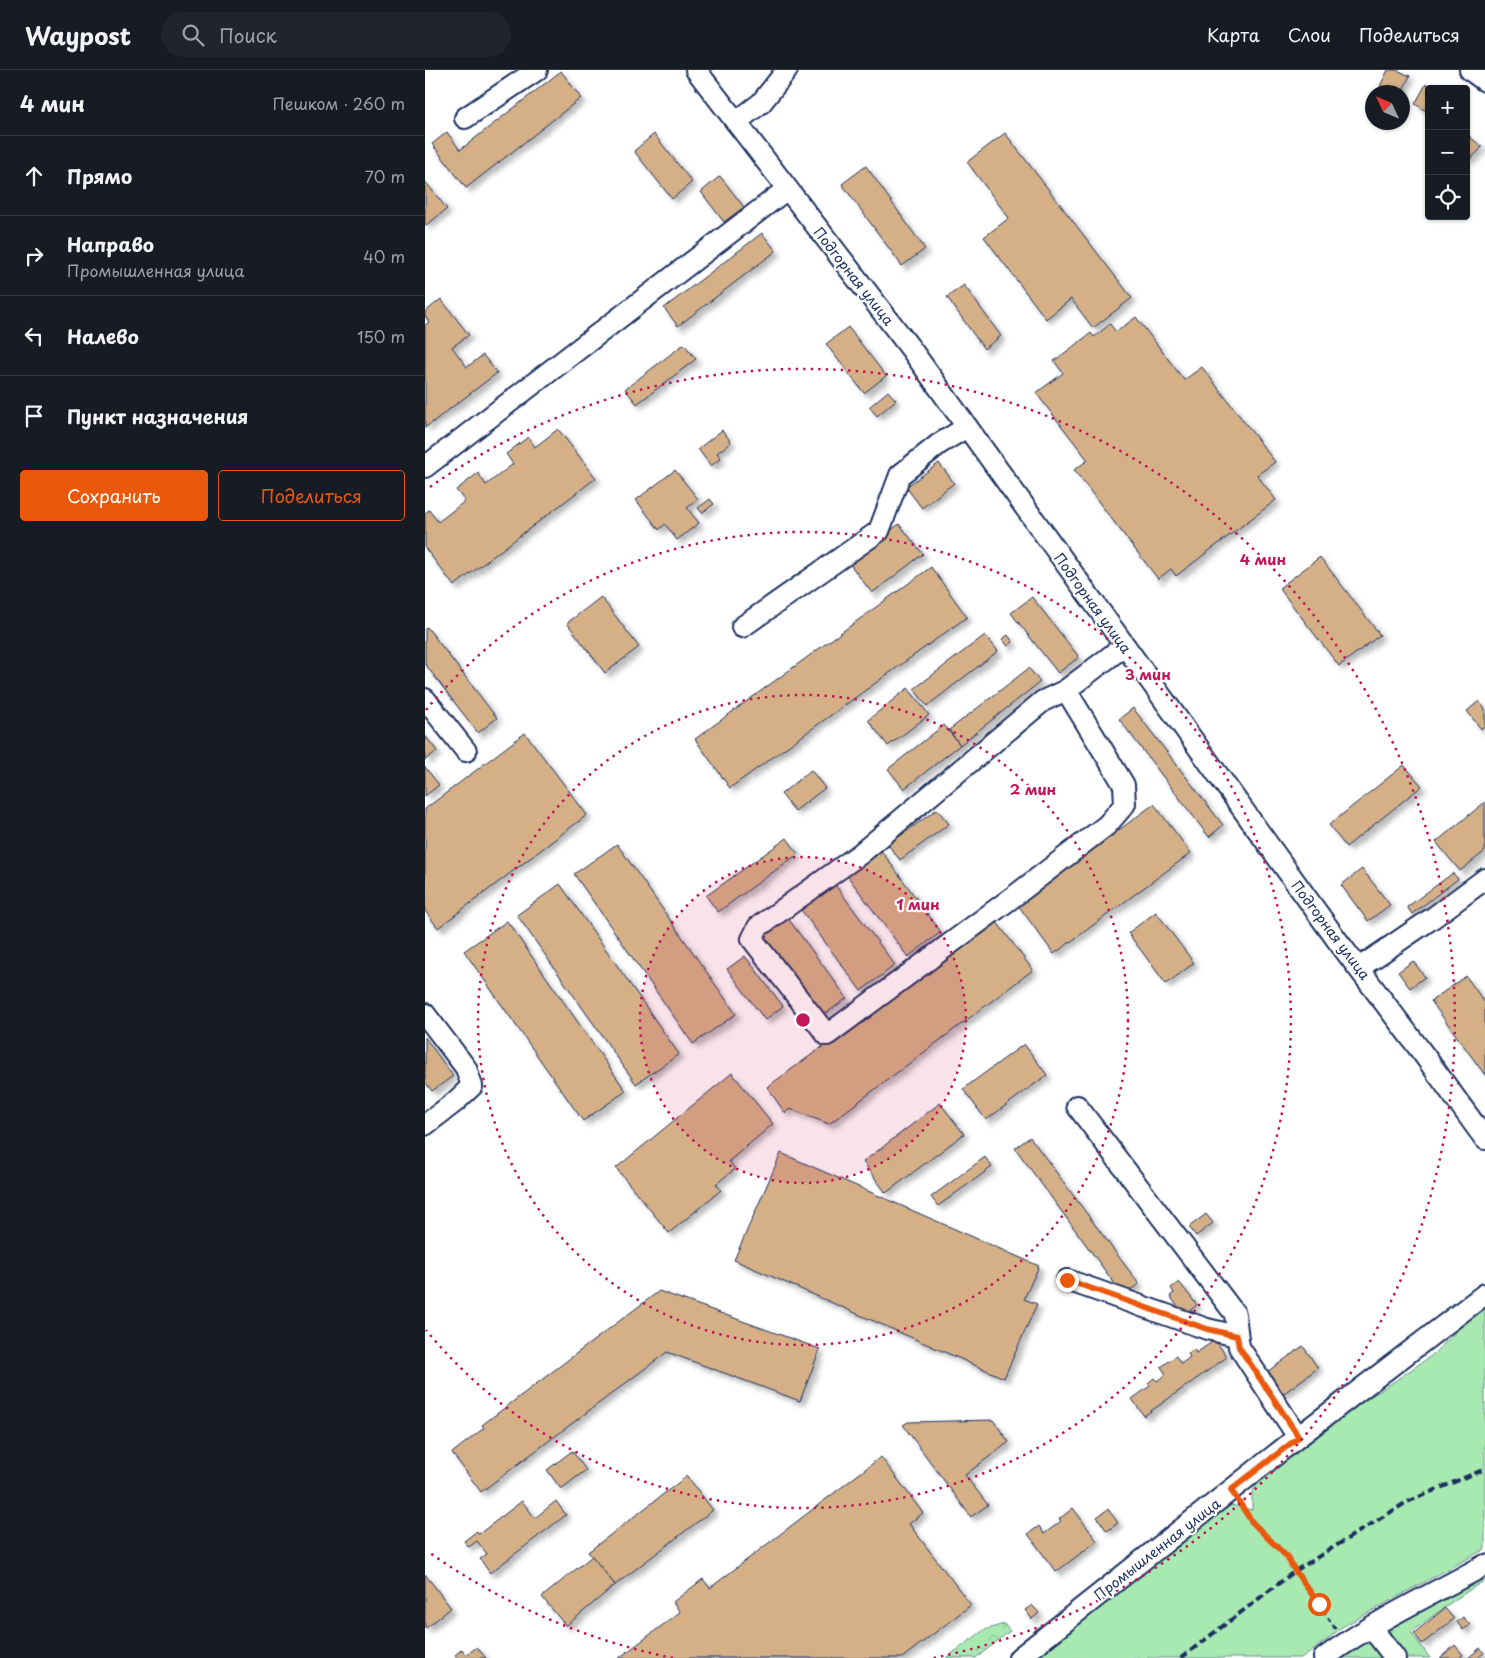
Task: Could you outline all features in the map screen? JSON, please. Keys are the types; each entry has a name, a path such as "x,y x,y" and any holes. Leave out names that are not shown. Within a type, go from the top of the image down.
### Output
{"street":[{"path":"465,118 537,70"},
{"name":"Подгорная улица","path":"696,70 911,349 1124,646 1485,1139"},
{"path":"736,122 761,103 787,70"},
{"path":"1470,70 1485,81"},
{"path":"425,467 787,189"},
{"path":"741,627 879,531 900,475 939,444 967,427"},
{"path":"1065,690 1124,785 1125,804 1107,825 827,1034 752,939 758,927 860,854 1043,702 1065,690 1124,646"},
{"path":"425,700 466,751"},
{"path":"1359,968 1434,918 1485,878"},
{"path":"425,1014 466,1068 472,1086 425,1125"},
{"path":"1077,1106 1235,1314 1239,1347 1299,1437"},
{"path":"1067,1280 1207,1329 1237,1336"},
{"name":"Промышленная улица","path":"1019,1658 1231,1490 1485,1294"},
{"path":"1324,1658 1371,1627 1485,1565"},
{"path":"1371,1627 1395,1658"}],"path":[{"path":"1231,1490 1252,1522 1287,1557 1337,1632 1346,1642"}],"green space":[{"path":"1485,1306 1485,1549 1342,1627 1301,1658 1031,1658 1187,1536 1231,1505 1252,1510 1252,1493 1264,1473 1282,1457 1333,1425 1349,1409 1383,1389 1431,1356"},
{"path":"1485,1572 1485,1580 1411,1632 1430,1658 1403,1658 1390,1639 1391,1626"},
{"path":"1004,1624 1010,1631 976,1658 946,1658 984,1630"},
{"path":"1365,1642 1380,1650 1387,1658 1336,1658"}],"building":[{"path":"1388,70 1397,70 1410,76 1406,85 1380,85"},
{"path":"561,71 581,98 466,188 432,144 447,132 460,150"},
{"path":"1425,86 1425,110 1415,104"},
{"path":"1005,133 1132,298 1093,328 1071,299 1046,319 984,237 1009,218 967,162"},
{"path":"654,134 692,182 672,199 634,151"},
{"path":"1470,137 1482,147 1470,160"},
{"path":"866,166 925,249 902,266 842,184"},
{"path":"720,176 744,207 724,222 701,192"},
{"path":"425,181 447,209 425,226"},
{"path":"762,233 776,251 678,326 664,308"},
{"path":"964,285 1001,336 984,349 947,297"},
{"path":"441,299 469,335 452,347 467,367 483,355 497,373 425,428 425,325 429,322 425,312"},
{"path":"1136,317 1184,380 1202,367 1275,462 1257,475 1276,500 1176,576 1171,569 1158,579 1074,470 1088,460 1036,393 1063,373 1054,361 1091,333 1094,337 1110,324 1116,332"},
{"path":"848,327 886,376 864,393 826,344"},
{"path":"684,344 696,359 637,404 625,389"},
{"path":"888,391 896,400 877,416 869,407"},
{"path":"558,429 596,478 454,586 425,548 425,513 429,510 438,522 465,501 456,490 478,473 486,485 513,464 506,454 528,437 535,447"},
{"path":"722,430 731,442 717,453 721,458 711,466 698,449"},
{"path":"939,463 954,483 922,508 906,487"},
{"path":"675,470 698,499 687,508 699,523 677,540 665,524 659,530 636,500"},
{"path":"710,499 714,504 702,513 698,508"},
{"path":"899,524 923,554 872,593 849,563"},
{"path":"1320,557 1380,635 1339,666 1279,588"},
{"path":"931,567 967,617 730,788 695,739"},
{"path":"601,597 639,647 605,673 567,623"},
{"path":"1032,597 1079,657 1058,673 1011,613"},
{"path":"427,627 497,718 478,733 425,664 425,629"},
{"path":"985,635 998,651 927,706 914,689"},
{"path":"1008,635 1013,642 1008,646 1002,639"},
{"path":"1029,668 1040,682 960,745 949,730"},
{"path":"908,688 929,715 888,746 868,720"},
{"path":"1479,701 1485,709 1485,725 1481,729 1467,711"},
{"path":"1133,708 1223,825 1209,837 1119,719"},
{"path":"944,725 960,745 904,789 888,769"},
{"path":"525,733 587,815 438,928 425,911 425,809"},
{"path":"425,735 437,751 425,760"},
{"path":"1404,765 1422,786 1346,847 1329,825"},
{"path":"425,767 439,785 425,796"},
{"path":"811,770 825,788 795,811 781,794"},
{"path":"1485,802 1485,851 1460,871 1436,842"},
{"path":"1154,804 1191,853 1054,954 1018,905"},
{"path":"937,809 949,824 900,860 888,845"},
{"path":"787,838 798,854 718,912 706,896"},
{"path":"617,844 736,1014 693,1044 574,874"},
{"path":"880,849 941,932 908,957 846,874"},
{"path":"1362,869 1390,905 1368,921 1341,885"},
{"path":"1453,873 1458,879 1412,914 1407,907"},
{"path":"833,882 895,965 861,991 799,907"},
{"path":"560,884 679,1054 636,1084 517,915"},
{"path":"1156,912 1194,963 1166,984 1128,933"},
{"path":"787,917 847,998 812,1024 753,942"},
{"path":"507,921 626,1091 583,1121 464,951"},
{"path":"996,921 1033,970 829,1124 790,1109 785,1113 767,1087"},
{"path":"745,956 783,1006 765,1020 727,969"},
{"path":"1413,961 1425,977 1410,988 1398,972"},
{"path":"1466,976 1485,1003 1485,1075 1431,1001"},
{"path":"425,1037 453,1076 432,1091 425,1082"},
{"path":"1024,1044 1047,1075 986,1120 963,1089"},
{"path":"732,1073 773,1124 729,1161 735,1169 716,1184 721,1190 669,1233 616,1168"},
{"path":"940,1103 964,1134 886,1193 863,1162"},
{"path":"1030,1137 1139,1284 1123,1295 1015,1148"},
{"path":"781,1153 1039,1266 1024,1299 1037,1304 1004,1378 734,1260"},
{"path":"985,1157 992,1167 938,1206 931,1197"},
{"path":"1206,1214 1213,1223 1196,1236 1189,1227"},
{"path":"1179,1282 1197,1305 1184,1315 1170,1296 1174,1293 1171,1288"},
{"path":"659,1291 820,1349 800,1401 667,1352 481,1492 452,1453 484,1428 482,1425"},
{"path":"1215,1340 1227,1357 1144,1416 1132,1399 1150,1386 1148,1383 1154,1378 1157,1381 1166,1374 1161,1367 1176,1356 1181,1364 1190,1357 1188,1354 1194,1349 1196,1353"},
{"path":"1303,1346 1318,1368 1283,1394 1267,1372"},
{"path":"993,1420 1009,1442 965,1475 988,1505 971,1517 903,1425 908,1422"},
{"path":"572,1451 586,1470 561,1489 547,1470"},
{"path":"881,1457 923,1513 909,1524 971,1605 902,1658 619,1658 680,1612 673,1602 703,1579 710,1588"},
{"path":"687,1476 713,1510 615,1585 588,1552"},
{"path":"522,1501 535,1518 556,1501 566,1515 490,1573 480,1559 487,1554 477,1541 469,1547 464,1541 477,1531 479,1534"},
{"path":"1073,1508 1097,1541 1056,1572 1028,1534 1039,1526 1044,1534 1061,1521 1059,1519"},
{"path":"1108,1509 1118,1523 1107,1531 1097,1517"},
{"path":"592,1556 615,1585 566,1626 542,1597"},
{"path":"425,1574 451,1608 425,1629"},
{"path":"1032,1605 1039,1613 1032,1619 1025,1610"},
{"path":"1445,1608 1454,1619 1422,1644 1414,1633"},
{"path":"1463,1617 1470,1625 1463,1630 1457,1622"},
{"path":"1455,1645 1463,1655 1459,1658 1440,1658"},
{"path":"477,1647 486,1658 457,1658 455,1655 462,1649 466,1655"},
{"path":"1480,1648 1484,1653 1478,1658 1468,1658"}],"railway":[{"path":"1181,1658 1295,1571 1407,1502 1485,1469"}],"route":[{"path":"1067,1280 1207,1329 1237,1336 1239,1347 1299,1437 1231,1490 1252,1522 1287,1557 1319,1604"}]}
